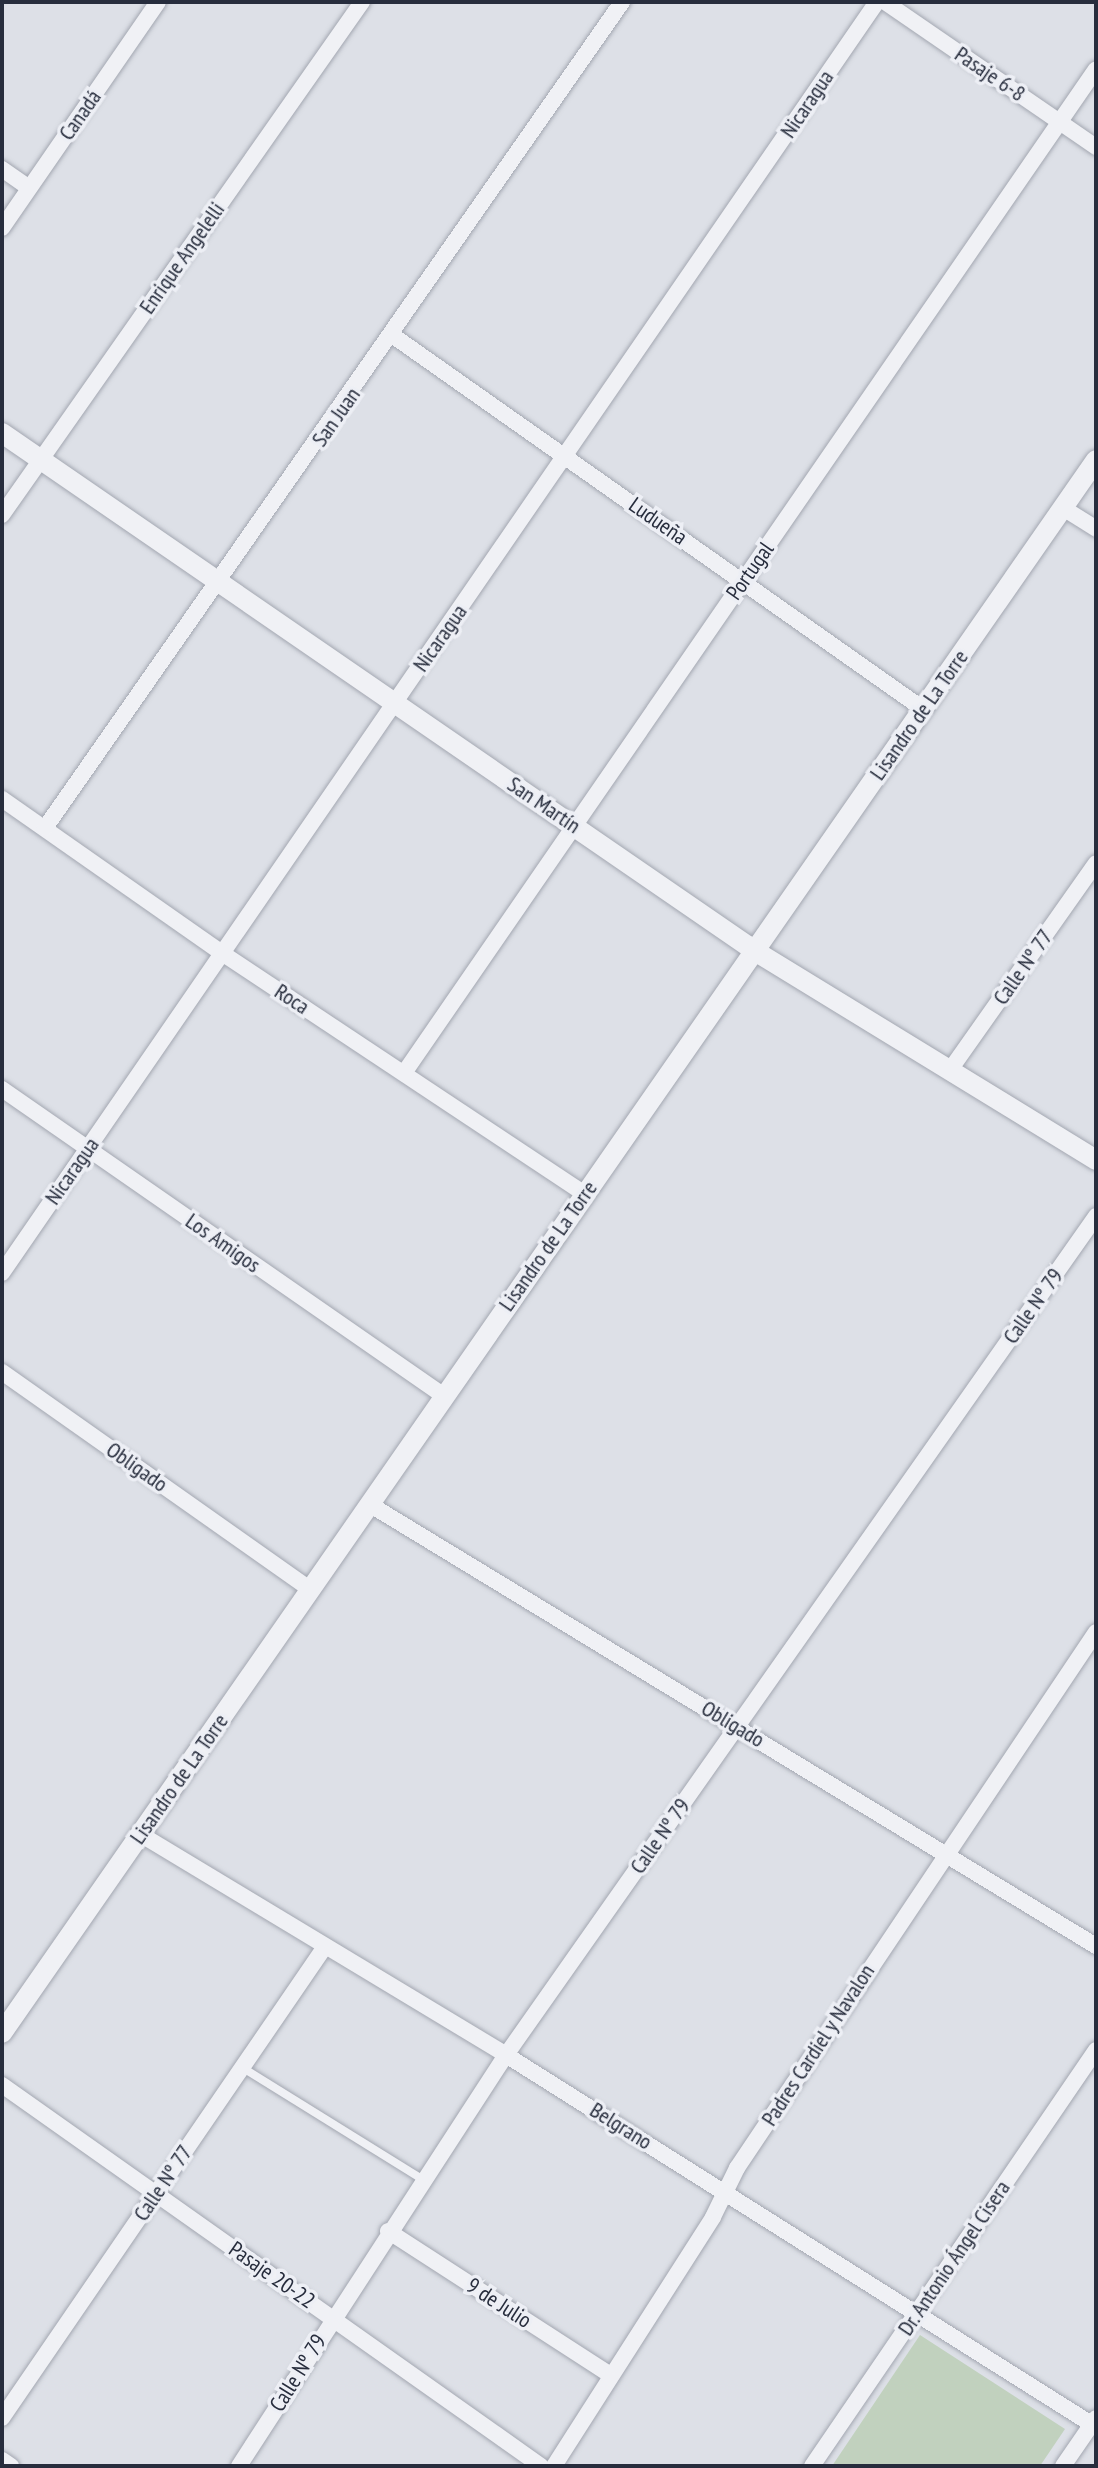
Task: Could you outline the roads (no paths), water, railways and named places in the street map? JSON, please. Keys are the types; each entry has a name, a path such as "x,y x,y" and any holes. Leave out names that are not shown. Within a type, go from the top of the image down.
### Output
{"street":[{"name":"Enrique Angelelli","path":"2,515 362,2"},
{"name":"San Juan","path":"45,828 220,584 622,2"},
{"name":"Nicaragua","path":"2,1273 877,2"},
{"name":"Pasaje 6-8","path":"885,2 1096,147"},
{"name":"Canadá","path":"2,228 151,5"},
{"name":"Portugal","path":"404,1073 1096,69"},
{"path":"2,169 29,188"},
{"name":"Ludueña","path":"392,335 923,709"},
{"name":"San Martín","path":"2,433 755,951 1096,1160"},
{"name":"Lisandro de La Torre","path":"2,2033 1096,460"},
{"path":"1063,508 1096,529"},
{"name":"Roca","path":"2,799 222,953 585,1194"},
{"name":"Calle Nº 77","path":"950,1070 1096,863"},
{"name":"Los Amigos","path":"2,1089 444,1396"},
{"name":"Calle Nº 79","path":"239,2466 388,2231 506,2055 1096,1216"},
{"name":"Obligado","path":"2,1372 311,1590"},
{"name":"Obligado","path":"369,1504 1096,1946"},
{"name":"Padres Cardiel y Navalon","path":"554,2466 945,1853 1096,1632"},
{"name":"Belgrano","path":"140,1834 324,1948 506,2055 916,2314 1095,2423"},
{"name":"Calle Nº 77","path":"2,2418 324,1948"},
{"name":"Dr. Antonio Ángel Cisera","path":"812,2466 1096,2050"},
{"name":"Pasaje 20-22","path":"2,2085 541,2466"},
{"name":"9 de Julio","path":"388,2231 611,2375"},
{"path":"1063,2466 1095,2423"},
{"path":"2,2460 11,2466"}],"lane":[{"path":"242,2067 422,2179"}]}
